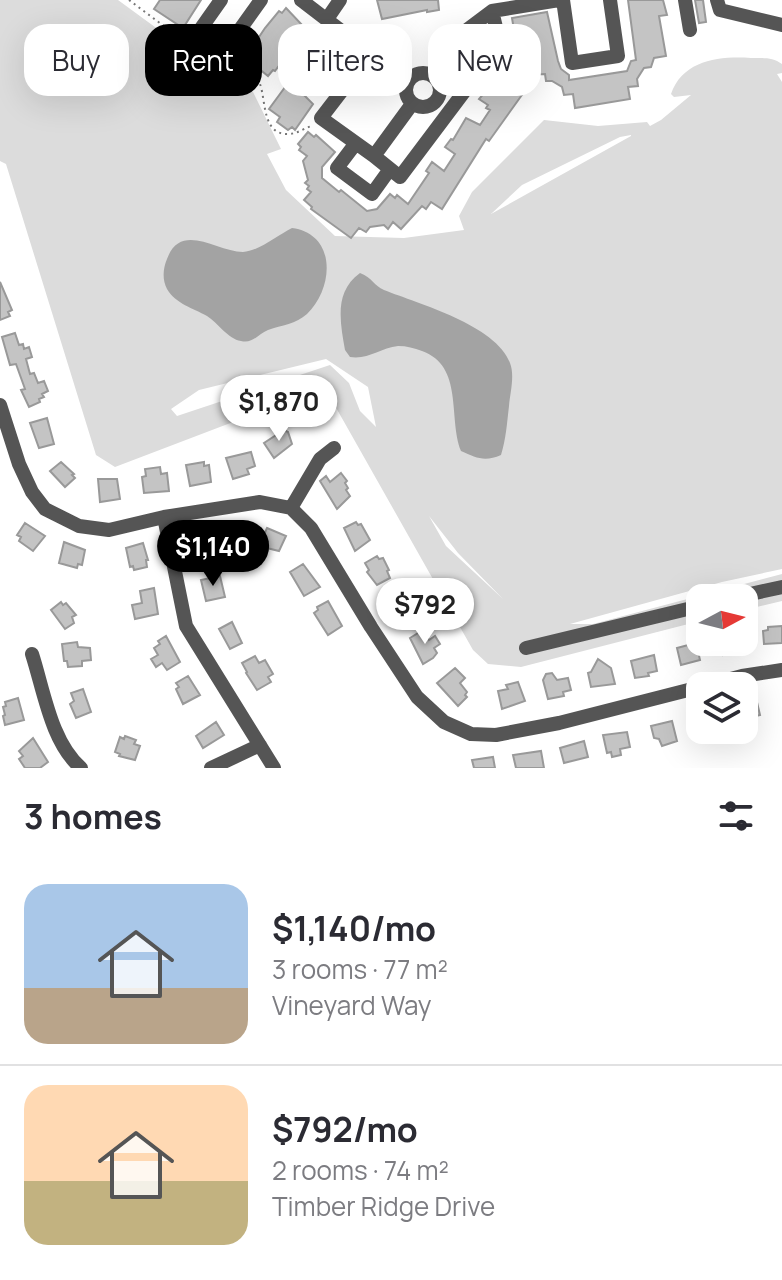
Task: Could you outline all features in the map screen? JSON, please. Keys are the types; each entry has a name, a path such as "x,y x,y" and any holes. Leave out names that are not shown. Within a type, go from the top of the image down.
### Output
{"street":[{"path":"221,0 197,34 223,53 261,0"},
{"path":"301,0 333,24"},
{"path":"327,19 340,0"},
{"path":"475,24 508,4 558,0 572,63 618,56 610,0"},
{"path":"685,0 690,30"},
{"path":"717,0 720,10 782,25"},
{"path":"338,96 321,118 400,177 500,44 492,11"},
{"path":"406,96 412,104 423,108 437,100 438,96"},
{"path":"374,156 412,104"},
{"path":"356,143 337,168 372,194 390,169"},
{"path":"0,405 19,464 32,492 45,509 79,526 109,530 164,517 260,502 291,508 311,528 417,697 444,722 471,734 496,735 559,723 686,690"},
{"path":"291,508 320,459 334,448"},
{"path":"164,517 186,626 274,768"},
{"path":"758,592 782,587"},
{"path":"526,648 686,609"},
{"path":"32,654 68,757 81,768"},
{"path":"758,674 782,670"},
{"path":"211,768 260,745"}],"path":[{"path":"129,0 220,68 243,66 251,72 261,87 267,119 279,132 286,135 297,133 317,125 323,119"}],"shaded area":[{"path":"0,0 118,0 151,24 145,24 145,96 255,96 281,149 267,154 286,190 335,236 404,238 464,230 459,216 472,192 544,120 598,126 647,122 650,126 691,95 674,97 671,94 684,74 693,67 727,58 763,58 782,64 782,73 777,74 782,82 782,569 715,584 686,584 686,592 570,624 593,624 686,599 686,625 521,667 488,664 473,650 330,397 320,389 115,467 96,455 6,164 0,161","holes":["631,136 491,214 522,185 620,137","326,359 368,387 376,427 360,411 349,383 330,365 177,416 171,409 199,390","429,516 458,553 503,599 446,546"]},
{"path":"292,228 307,232 317,240 324,251 326,264 326,277 316,303 298,320 268,330 249,341 241,341 207,316 180,302 167,289 164,278 166,263 173,248 181,242 200,241 243,252 262,246"},
{"path":"360,273 384,290 436,309 473,327 502,350 510,363 512,379 501,455 481,458 461,451 449,381 444,368 435,358 416,349 398,346 363,357 350,357 345,350 341,308 346,289"},
{"path":"782,574 782,601 758,607 758,584 744,584"}],"building":[{"path":"160,0 201,0 186,24 177,24 154,9"},
{"path":"377,0 438,0 439,10 382,19"},
{"path":"628,0 663,0 667,15 659,16 666,56 654,58 651,67 644,68 637,79 638,86 628,87 630,99 575,108 573,94 564,95 562,87 546,81 545,74 541,74 541,24 513,24 512,18 547,12 558,61 561,69 569,75 569,80 627,71 631,61 636,60"},
{"path":"695,0 703,0 706,22 699,23"},
{"path":"286,8 301,24 278,24 278,67 268,76 262,71 262,32 279,11 282,13"},
{"path":"279,96 305,96 313,104 295,130 292,127 288,130 277,122 280,117 269,109"},
{"path":"482,96 521,96 489,141 486,139 442,209 431,202 426,209 422,206 401,229 393,222 388,229 384,225 370,227 366,232 359,228 351,238 311,209 304,200 311,192 305,183 308,180 303,161 307,156 299,150 301,147 298,144 308,132 335,152 322,167 322,178 339,192 341,190 367,211 377,209 390,194 395,198 397,195 408,204 429,173 426,171 432,162 444,171 455,154 445,147 466,118 480,125 490,110 479,99"},
{"path":"0,282 12,310 8,312 10,316 0,320"},
{"path":"15,333 19,345 23,344 24,349 29,347 32,357 26,359 30,374 34,373 38,383 44,381 48,391 42,394 44,397 39,399 40,402 29,407 21,390 25,389 16,364 10,365 2,337"},
{"path":"321,396 327,410 320,413 322,418 308,424 299,404"},
{"path":"47,418 54,444 39,448 30,423"},
{"path":"284,430 288,432 292,444 274,458 264,443"},
{"path":"251,452 255,466 247,469 249,474 233,479 226,458"},
{"path":"61,462 75,478 65,487 50,471"},
{"path":"204,462 204,466 209,465 211,482 190,486 186,465"},
{"path":"160,467 161,474 167,473 169,491 144,493 142,477 146,476 145,469"},
{"path":"341,473 347,481 346,490 350,496 337,509 320,481 326,476 330,482"},
{"path":"98,479 117,479 120,499 100,502"},
{"path":"356,522 361,524 370,540 355,551 344,528"},
{"path":"25,523 45,536 33,551 19,541 21,537 17,535"},
{"path":"267,528 286,536 279,551 263,547 266,541 262,539"},
{"path":"208,530 212,533 216,555 198,558 192,533"},
{"path":"64,542 85,550 82,565 78,564 77,568 59,563"},
{"path":"143,543 147,567 134,570 133,566 130,567 126,548"},
{"path":"377,556 383,558 390,578 377,585 367,572 365,563"},
{"path":"303,564 320,587 304,596 290,572"},
{"path":"220,576 225,597 206,601 201,580"},
{"path":"154,588 158,614 135,619 132,605 142,603 140,591"},
{"path":"399,595 401,598 405,596 418,611 400,622 388,602"},
{"path":"328,601 342,626 328,635 314,613 317,607"},
{"path":"61,602 63,605 66,603 76,615 72,617 74,623 65,629 51,610"},
{"path":"232,622 242,643 230,649 219,629"},
{"path":"782,626 782,643 764,644 763,631 768,627"},
{"path":"423,630 429,640 435,636 440,644 434,648 437,653 433,658 423,664 410,638"},
{"path":"166,636 180,662 167,670 162,663 156,667 151,659 158,655 154,648 160,644 158,641"},
{"path":"77,642 78,647 90,648 91,660 82,661 82,666 68,667 62,644"},
{"path":"686,646 686,656 699,656 700,660 681,665 677,648"},
{"path":"654,655 657,671 635,678 631,661"},
{"path":"255,656 259,663 265,660 273,674 268,677 271,682 257,690 242,663"},
{"path":"598,659 611,668 615,684 591,687 588,673"},
{"path":"455,668 465,678 460,683 467,692 467,697 458,706 437,683"},
{"path":"552,673 557,680 568,678 571,690 563,692 564,696 548,699 543,680 546,674"},
{"path":"188,676 200,695 183,704 176,683"},
{"path":"518,682 525,701 502,709 498,691"},
{"path":"83,689 91,712 76,718 70,704 74,701 71,693"},
{"path":"18,698 24,720 5,725 5,702"},
{"path":"672,721 677,741 662,746 659,739 654,738 651,726"},
{"path":"216,722 224,735 203,748 196,736"},
{"path":"627,732 630,747 620,749 621,755 612,757 611,752 607,753 603,735"},
{"path":"125,736 136,740 134,744 140,746 135,760 115,752 120,737 124,739"},
{"path":"33,738 48,762 40,768 25,768 19,759 23,756 19,751"},
{"path":"584,741 588,757 564,763 560,748"},
{"path":"541,751 544,768 516,768 513,755"},
{"path":"493,757 495,768 474,768 472,760"}]}
